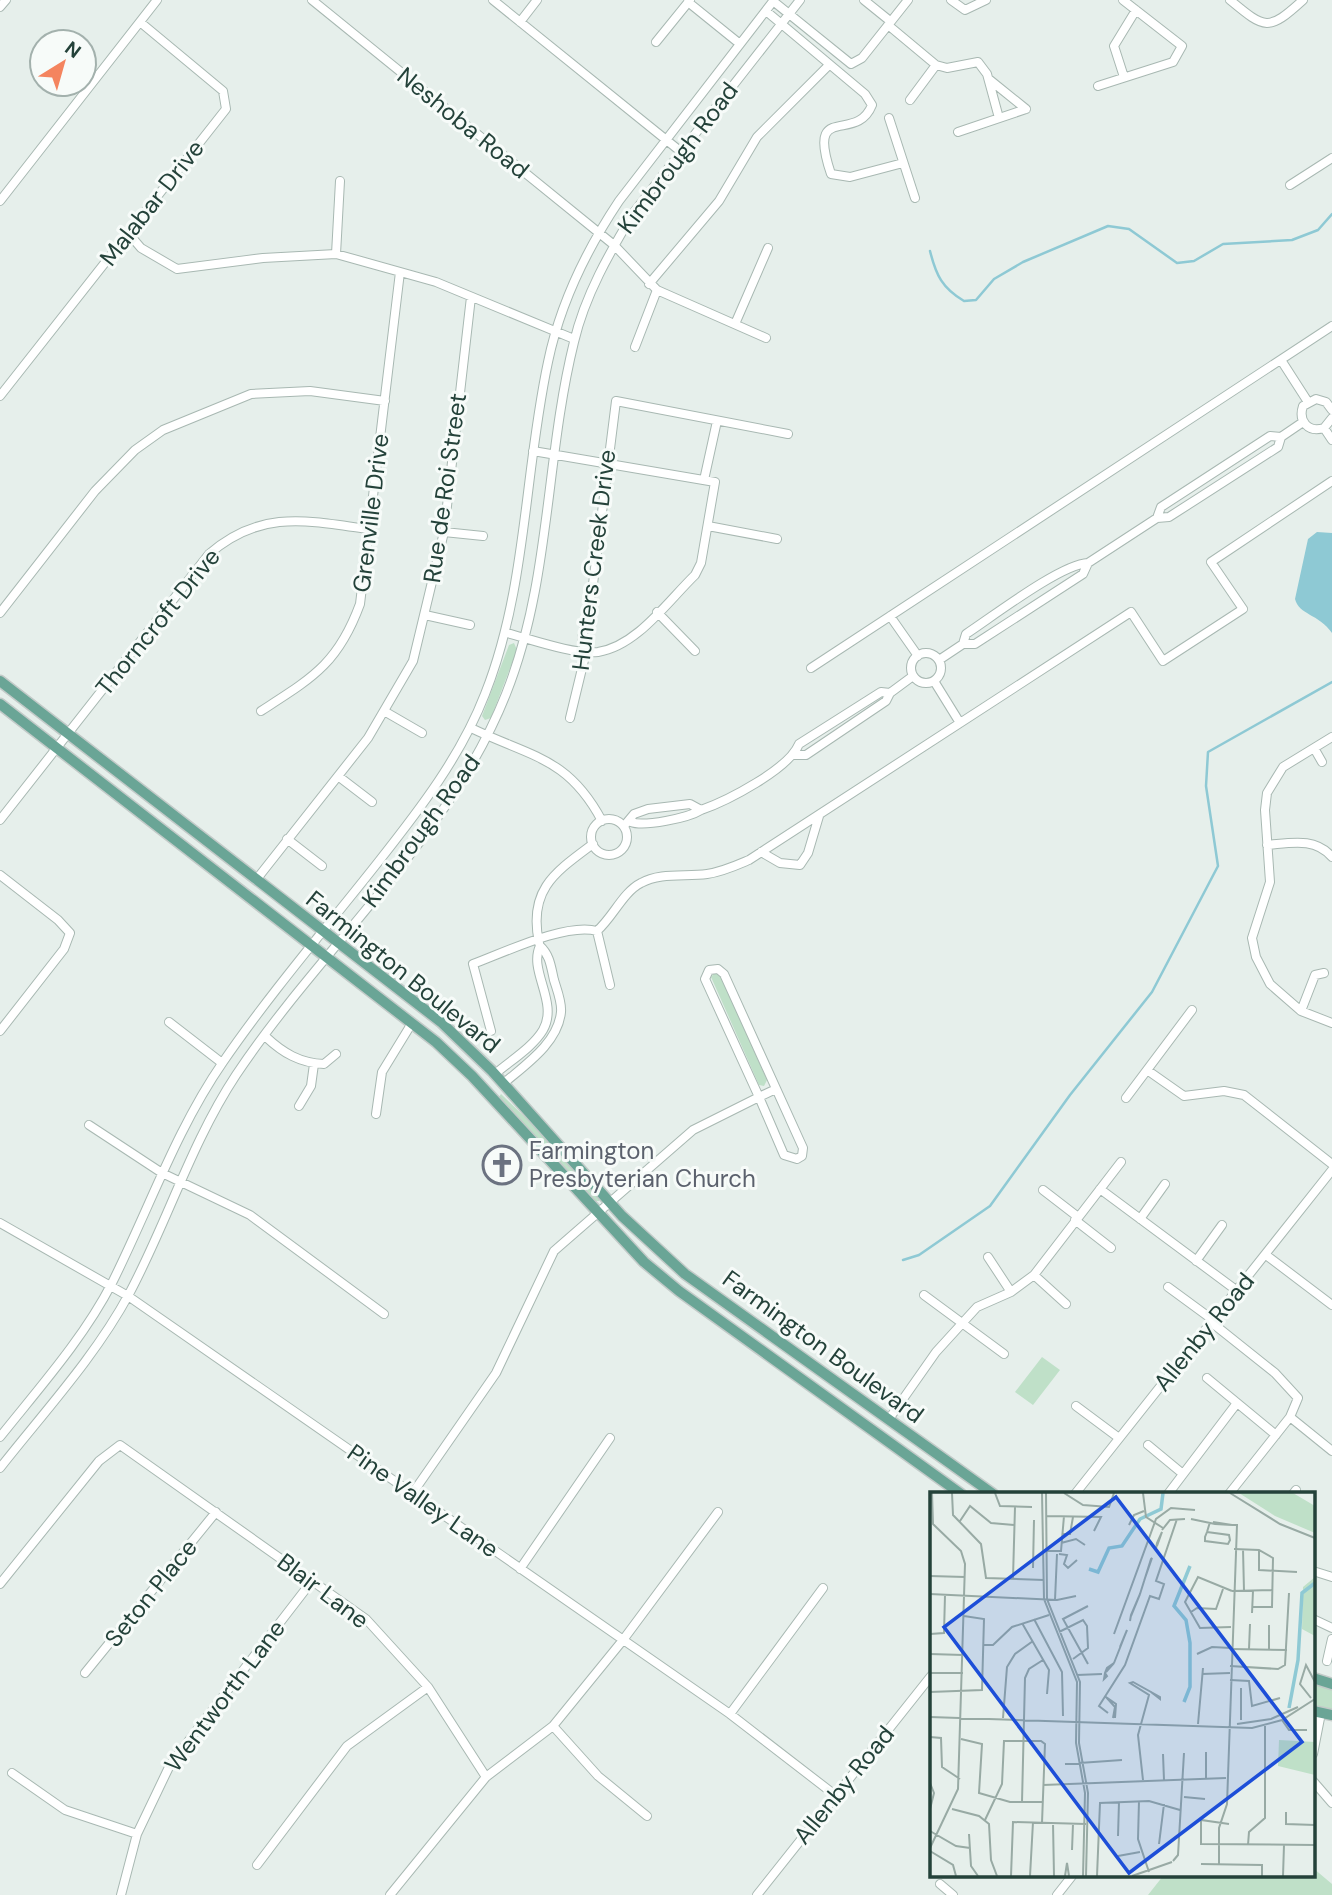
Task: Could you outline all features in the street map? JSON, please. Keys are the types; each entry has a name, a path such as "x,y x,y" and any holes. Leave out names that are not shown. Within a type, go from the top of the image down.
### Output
{"main road":[{"name":"Farmington Boulevard","path":"0,681 441,1023 495,1074 496,1089 596,1213 660,1276 811,1386 990,1492"},
{"name":"Farmington Boulevard","path":"0,704 496,1089 555,1140 610,1202 685,1274 884,1427 959,1492"},
{"path":"1314,1678 1332,1684"}],"street":[{"path":"0,7 6,0"},
{"path":"0,201 157,0"},
{"name":"Neshoba Road","path":"312,0 614,245 657,290 766,338"},
{"path":"493,0 680,151"},
{"path":"520,22 537,0"},
{"name":"Kimbrough Road","path":"0,1468 93,1350 128,1296 199,1140 236,1075 452,796 488,736 516,669 525,637 538,580 554,453 574,339 588,299 614,245 680,151 800,0"},
{"path":"864,0 936,65 947,68 978,62 989,80 999,118"},
{"path":"774,1 851,64 862,58 908,0"},
{"path":"951,0 965,10 986,0"},
{"path":"1098,86 1172,62 1182,47 1123,0"},
{"path":"1230,0 1258,23 1266,25 1278,21 1303,0"},
{"path":"656,42 689,1 740,44"},
{"name":"Kimbrough Road","path":"0,1437 78,1339 111,1285 182,1131 222,1063 439,781 471,728 507,632 533,452 556,331 598,232 665,139 774,1"},
{"path":"1124,77 1114,46 1136,10"},
{"path":"766,11 865,94 872,105 869,113 860,119 829,130 822,137 822,147 831,174 850,177 903,163"},
{"name":"Malabar Drive","path":"0,396 226,109 223,91 140,22"},
{"path":"649,284 719,201 757,137 829,65"},
{"path":"909,100 936,65"},
{"path":"958,132 1026,109 989,80"},
{"path":"889,118 915,198"},
{"path":"1290,185 1332,158"},
{"path":"336,254 340,181"},
{"path":"129,234 141,248 177,270 263,258 336,254 436,282 574,339"},
{"path":"735,324 768,248"},
{"name":"Grenville Drive","path":"261,711 325,668 341,646 360,604 400,272"},
{"path":"635,347 657,290"},
{"name":"Rue de Roi Street","path":"256,880 338,776 384,711 414,661 444,532 471,297"},
{"path":"811,668 1332,326"},
{"path":"1281,360 1308,402"},
{"path":"0,613 95,491 135,450 163,430 251,394 310,391 385,401"},
{"path":"1331,407 1321,399 1308,402 1301,411 1303,422 1314,430 1324,428 1332,418"},
{"name":"Hunters Creek Drive","path":"570,718 586,652 582,639 593,584 616,401 717,421"},
{"path":"704,480 717,421 788,434"},
{"path":"963,644 967,634 1047,582 1076,564 1088,563 1157,518 1169,517 1278,447 1281,437 1303,422"},
{"path":"1324,428 1332,440"},
{"path":"1157,518 1161,507 1270,436 1281,437"},
{"path":"507,632 586,652 610,648 629,639 695,575 701,563 715,482 554,453 533,452"},
{"path":"597,931 609,920 631,890 641,883 651,878 724,870 761,852 1131,612 1163,661 1243,609 1212,562 1332,481"},
{"name":"Thorncroft Drive","path":"0,820 209,554 228,538 265,522 302,520 367,529"},
{"path":"708,526 777,539"},
{"path":"444,532 483,537"},
{"path":"939,660 963,644 975,644 998,630 1083,574 1088,563"},
{"path":"657,612 695,651"},
{"path":"425,615 470,625"},
{"path":"890,615 918,656"},
{"path":"930,654 939,660 941,674 934,681 920,682 913,676 911,666 918,656 930,654"},
{"path":"701,810 690,804 653,808 634,814 627,824 627,839 618,853 606,855 593,844 592,833 602,821 614,820 627,824 640,825 655,820 690,817 738,793 795,755 806,755 887,701 890,693 913,676"},
{"path":"934,681 960,723"},
{"path":"795,755 799,744 881,692 890,693"},
{"path":"384,711 422,733"},
{"path":"471,728 562,769 584,791 602,821"},
{"path":"1332,737 1283,767 1270,787 1265,805 1269,891 1254,932 1253,949 1270,984 1301,1011 1332,1023"},
{"path":"1314,748 1322,762"},
{"path":"338,776 372,802"},
{"path":"653,808 655,820"},
{"path":"761,852 780,863 800,865 808,853 819,816"},
{"path":"287,839 322,866"},
{"path":"1268,845 1306,842 1319,846 1332,856"},
{"path":"495,1074 541,1033 545,1026 548,1006 536,955 539,943 535,916 543,889 555,874 593,844"},
{"path":"0,875 58,920 70,933 64,949 0,1031"},
{"path":"491,1031 473,964 587,928 597,931"},
{"path":"597,931 610,985"},
{"path":"496,1089 541,1050 559,1019 561,1011 551,967 547,953 539,943"},
{"path":"718,968 724,974 803,1148 802,1156 797,1159 784,1155 759,1097 705,979 709,970 718,968"},
{"path":"1301,1011 1315,975 1324,973"},
{"path":"1126,1098 1192,1010"},
{"path":"169,1022 222,1063"},
{"path":"376,1114 382,1072 412,1023"},
{"path":"266,1037 293,1058 314,1064 324,1064 336,1054"},
{"path":"299,1106 311,1086 314,1064"},
{"path":"1147,1070 1184,1096 1224,1091 1244,1096 1332,1164"},
{"path":"412,1494 496,1373 554,1251 694,1130 776,1089"},
{"path":"89,1125 162,1174 250,1215 384,1314"},
{"path":"884,1427 936,1352 977,1307 1011,1292 1034,1275 1121,1162"},
{"name":"Allenby Road","path":"1077,1492 1332,1170"},
{"path":"1140,1219 1165,1184"},
{"path":"1100,1189 1236,1290"},
{"path":"1042,1190 1111,1248"},
{"path":"1196,1261 1222,1225"},
{"path":"0,1236 3,1226"},
{"name":"Pine Valley Lane","path":"3,1226 128,1296 730,1714 835,1795"},
{"path":"1266,1255 1332,1305"},
{"path":"988,1257 1011,1292"},
{"path":"1034,1275 1066,1304"},
{"path":"1168,1287 1275,1373 1298,1398 1290,1417 1231,1492"},
{"path":"923,1295 1004,1354"},
{"path":"1207,1378 1276,1434"},
{"path":"1170,1492 1237,1402"},
{"path":"1076,1406 1119,1438"},
{"path":"1290,1417 1332,1451"},
{"path":"520,1569 610,1438"},
{"path":"1148,1445 1183,1474"},
{"name":"Blair Lane","path":"0,1584 99,1461 120,1446 366,1619 428,1687 486,1777"},
{"name":"Seton Place","path":"85,1673 216,1512"},
{"path":"390,1895 486,1777 552,1726 623,1640 718,1512"},
{"path":"1314,1571 1332,1577"},
{"name":"Wentworth Lane","path":"121,1895 136,1834 170,1765 312,1581"},
{"path":"730,1714 823,1588"},
{"path":"1314,1619 1332,1628"},
{"path":"1327,1661 1332,1639"},
{"name":"Allenby Road","path":"757,1895 930,1677"},
{"path":"257,1864 348,1746 428,1687"},
{"path":"1314,1749 1322,1713"},
{"path":"552,1726 598,1776 647,1816"},
{"path":"12,1773 65,1811 136,1834"},
{"path":"1314,1783 1332,1803"},
{"path":"1057,1895 1070,1878"},
{"path":"940,1884 953,1895"}],"green space":[{"path":"514,643 517,650 491,718 485,720 482,716 509,645"},
{"path":"715,972 720,975 767,1080 764,1086 759,1085 711,977"},
{"path":"501,1094 553,1144 600,1198 599,1201 592,1201 499,1097"},
{"path":"1042,1357 1060,1370 1033,1405 1015,1392"},
{"path":"1314,1683 1332,1689 1332,1709 1314,1705"},
{"path":"1314,1869 1332,1884 1332,1895 1148,1895 1161,1878 1314,1878"}],"water":[{"path":"1317,532 1332,533 1332,633 1301,608 1295,599 1308,539"}],"waterway":[{"path":"930,251 945,286 964,301 976,300 994,279 1023,262 1108,226 1129,229 1177,263 1194,261 1223,244 1292,240 1318,230 1332,214"},
{"path":"903,1260 919,1255 990,1206 1070,1095 1152,992 1218,866 1206,786 1208,752 1332,682"}],"place":[{"name":"Farmington Presbyterian Church","path":"502,1165"}]}
